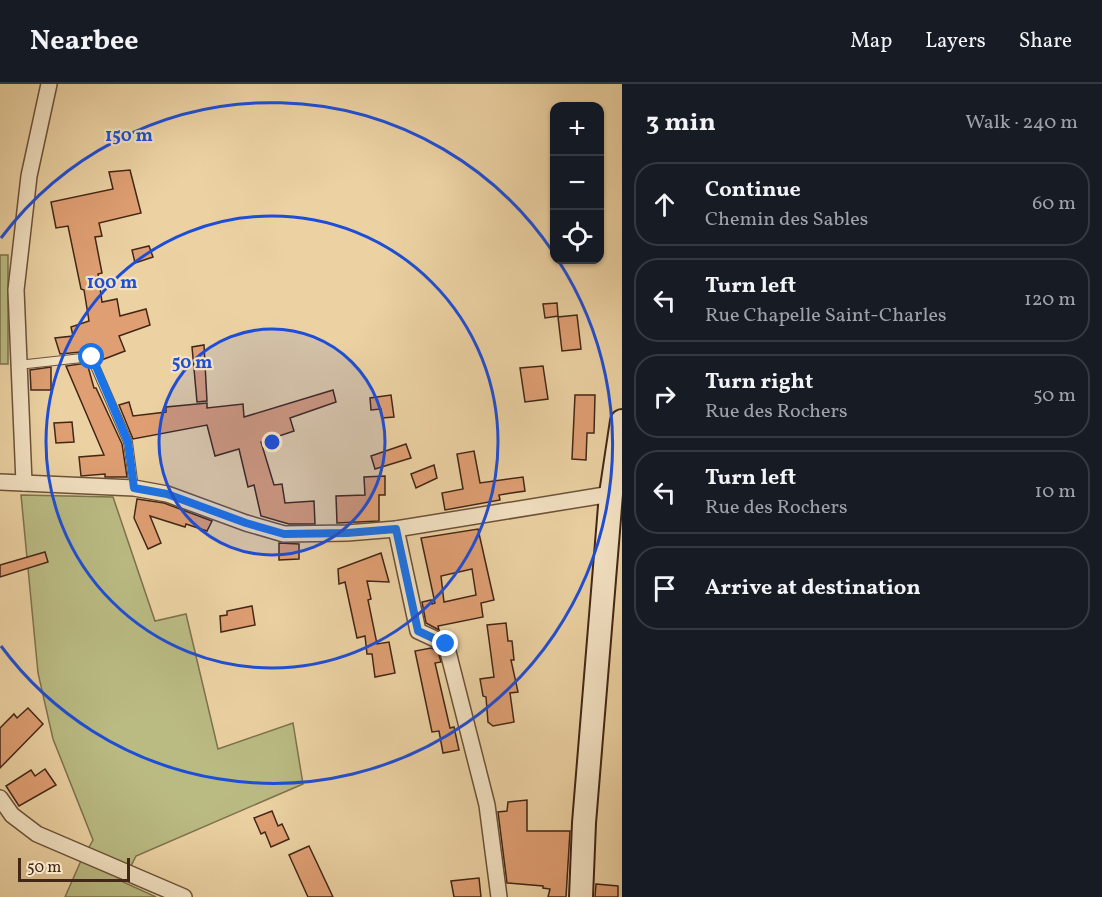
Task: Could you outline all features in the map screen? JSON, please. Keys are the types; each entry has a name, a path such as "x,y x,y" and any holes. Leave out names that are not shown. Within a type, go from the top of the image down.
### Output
{"main road":[{"path":"580,897 611,494 622,421"}],"street":[{"path":"24,483 16,290 29,176 49,84"},
{"path":"0,482 134,488 167,494 246,523 284,534 347,533 396,529 611,494"},
{"path":"396,529 418,631 446,644 488,805 499,897"},
{"path":"0,798 12,815 38,834 184,897"}],"lane":[{"path":"18,365 92,357 128,442 134,488"}],"green space":[{"path":"0,255 8,255 8,364 0,364"},
{"path":"21,495 113,497 155,621 186,614 218,749 293,723 303,784 136,856 123,882 156,897 65,897 93,840 53,739 38,673"}],"building":[{"path":"130,170 141,213 99,223 102,236 95,237 102,273 98,274 102,302 117,299 120,316 146,309 150,325 119,336 125,351 99,361 96,354 91,351 60,354 55,338 73,336 71,327 89,321 84,290 81,289 68,226 56,228 51,202 113,189 109,172"},
{"path":"149,246 153,257 135,263 132,250"},
{"path":"557,303 558,316 545,318 543,304"},
{"path":"577,315 581,349 562,351 558,317"},
{"path":"204,345 207,401 197,402 192,347"},
{"path":"87,363 94,388 122,444 127,477 105,477 105,474 81,476 79,457 104,455 66,366"},
{"path":"543,366 548,399 525,402 520,368"},
{"path":"51,367 51,390 31,390 30,370"},
{"path":"333,390 336,402 290,418 294,431 261,442 274,485 282,484 285,503 314,501 315,524 289,524 261,516 254,485 248,487 239,449 215,456 207,425 133,439 119,405 129,402 133,416 166,412 166,407 207,403 207,408 243,404 244,417"},
{"path":"391,395 394,417 382,418 381,409 371,410 370,398"},
{"path":"575,395 595,395 594,433 587,433 586,460 572,459"},
{"path":"72,422 74,442 56,443 54,423"},
{"path":"406,444 411,458 375,469 371,456"},
{"path":"474,451 480,483 523,477 525,491 499,495 500,500 445,510 442,493 463,489 457,454"},
{"path":"434,465 437,478 416,488 411,474"},
{"path":"385,476 385,495 379,495 379,521 337,523 336,496 365,495 364,477"},
{"path":"137,499 164,503 212,521 207,531 150,516 161,543 148,549 134,518"},
{"path":"478,529 494,600 481,603 483,617 438,626 439,630 426,623 422,602 431,600 432,604 435,603 421,538","holes":["472,569 476,595 444,602 441,576"]},
{"path":"279,543 299,544 299,559 279,560"},
{"path":"45,552 48,562 0,577 0,565"},
{"path":"381,553 389,582 367,581 371,599 368,600 377,644 389,642 395,673 375,677 372,654 367,654 365,636 357,638 345,582 339,584 338,569"},
{"path":"252,606 255,625 221,632 220,616 227,615 227,611"},
{"path":"506,623 508,641 512,641 514,660 511,660 518,692 510,693 514,722 493,726 488,722 486,697 483,696 480,679 494,677 487,625"},
{"path":"431,648 438,651 441,662 435,663 450,728 454,727 459,750 443,753 439,731 432,732 415,651"},
{"path":"28,708 43,724 0,768 0,728 14,714 17,718"},
{"path":"45,769 56,785 19,806 6,786 31,770 35,776"},
{"path":"527,800 527,831 570,831 566,897 548,897 550,889 543,888 543,886 507,883 498,812 507,811 508,802"},
{"path":"272,811 278,826 282,824 289,839 271,847 265,832 261,834 254,818"},
{"path":"309,846 333,897 308,897 289,855"},
{"path":"479,878 481,897 454,897 451,881"},
{"path":"596,884 618,886 618,897 595,897"}],"route":[{"path":"92,357 128,442 134,488 167,494 246,523 284,534 347,533 396,529 418,631 446,644"}]}
